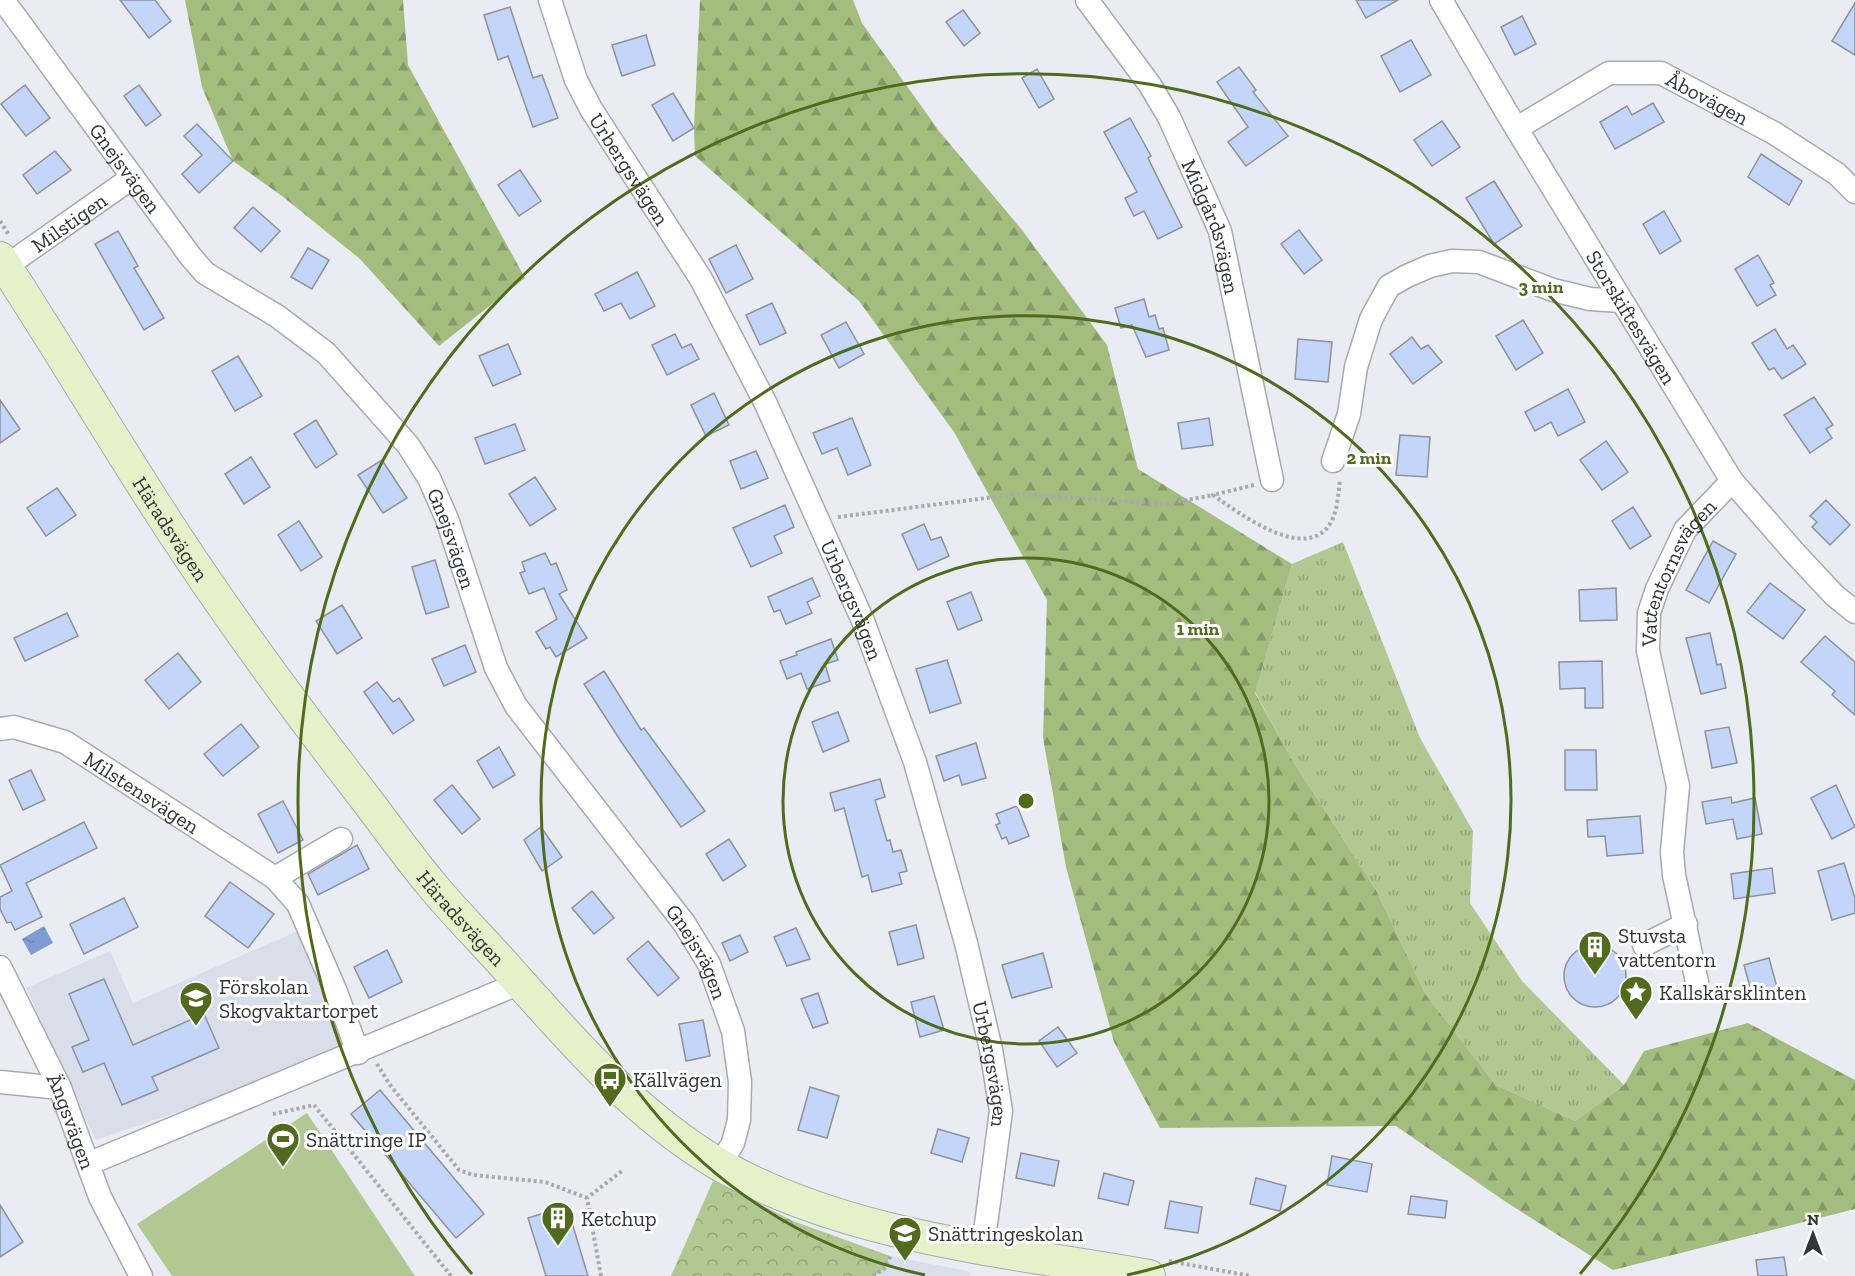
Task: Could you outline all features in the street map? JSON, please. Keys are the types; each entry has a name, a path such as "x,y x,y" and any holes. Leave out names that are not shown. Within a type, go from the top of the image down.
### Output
{"street":[{"name":"Gnejsvägen","path":"3,0 205,273 277,316 326,353 408,445 429,478 447,519 496,668 516,706 544,746 684,923 709,964 733,1031 740,1083 740,1120 733,1143 720,1165"},
{"name":"Urbergsvägen","path":"550,0 576,80 613,144 706,288 766,404 863,621 915,762 966,943 992,1049 1001,1111 983,1247"},
{"name":"Midgårdsvägen","path":"1087,0 1144,77 1169,117 1220,231 1272,480"},
{"name":"Storskiftesvägen","path":"1441,0 1732,481 1834,595 1855,612"},
{"name":"Åbovägen","path":"1517,128 1610,73 1661,73 1774,133 1837,174 1855,192"},
{"name":"Milstigen","path":"9,260 133,177"},
{"name":"Häradsvägen","path":"9,260 172,530 278,682 431,885 520,983 628,1096 677,1136 720,1165 800,1203 860,1223 983,1247 1019,1265 1153,1268"},
{"path":"1333,461 1349,414 1356,367 1371,318 1389,286 1430,266 1452,261 1479,262 1553,290 1590,299 1621,301"},
{"name":"Vattentornsvägen","path":"1697,982 1672,852 1678,786 1648,651 1649,613 1657,589 1685,530 1732,481"},
{"name":"Milstensvägen","path":"0,729 14,727 65,742 275,879 298,904 336,992 365,1050"},
{"path":"275,879 341,839"},
{"path":"1644,945 1686,924"},
{"name":"Ängsvägen","path":"0,967 60,1088 100,1197 141,1276"},
{"path":"88,1164 365,1050 520,983"},
{"path":"0,1082 60,1088"}],"path":[{"path":"0,221 9,260"},
{"path":"1213,495 1276,535 1310,537 1322,532 1331,523 1334,514 1342,462 1333,461"},
{"path":"817,519 1018,494 1166,504 1272,480"},
{"path":"365,1050 459,1170 473,1175 545,1182 587,1198"},
{"path":"273,1114 314,1106 451,1276"},
{"path":"587,1198 622,1171"},
{"path":"587,1198 601,1276"},
{"path":"873,1276 884,1269 895,1245"},
{"path":"1153,1268 1251,1276"}],"shaded area":[{"name":"Förskolan Skogvaktartorpet","path":"305,928 358,1050 96,1140 26,988 110,951 133,1003"},
{"name":"Snättringeskolan","path":"890,1256 968,1271 971,1276 873,1276 884,1269"}],"green space":[{"path":"185,0 403,0 408,65 525,278 439,346 360,259 282,196 233,161 202,87"},
{"path":"700,0 853,0 862,23 939,131 1022,230 1107,345 1138,469 1292,564 1255,693 1291,758 1376,890 1426,995 1496,1085 1575,1121 1624,1085 1644,1051 1748,1023 1855,1080 1855,1209 1613,1270 1506,1202 1396,1126 1160,1128 1114,1042 1066,867 1043,738 1047,600 954,432 859,301 695,156 694,128"},
{"path":"1343,542 1420,738 1473,831 1470,903 1522,981 1624,1085 1575,1121 1496,1085 1426,995 1376,890 1291,758 1255,692 1292,564"},
{"name":"Snättringe IP","path":"307,1113 415,1276 172,1276 137,1224"},
{"path":"713,1181 793,1221 890,1256 884,1269 873,1276 671,1276"}],"water":[{"path":"44,926 53,943 31,955 22,939"}],"building":[{"path":"120,0 155,0 171,21 149,38"},
{"path":"1356,0 1398,0 1366,18"},
{"path":"1855,3 1855,55 1832,41"},
{"path":"510,7 533,78 542,75 558,118 533,127 508,56 498,60 484,15"},
{"path":"963,10 980,33 964,46 946,22"},
{"path":"1522,16 1536,44 1515,55 1501,27"},
{"path":"646,35 655,65 622,76 612,45"},
{"path":"1411,40 1431,75 1400,92 1381,56"},
{"path":"1239,67 1256,90 1253,92 1288,136 1246,166 1228,142 1248,127 1217,82"},
{"path":"1037,69 1054,99 1039,108 1022,78"},
{"path":"25,85 50,118 26,136 1,104"},
{"path":"139,85 161,115 146,126 124,96"},
{"path":"673,93 694,128 673,141 652,105"},
{"path":"1653,103 1664,122 1615,149 1600,122 1627,106 1632,115"},
{"path":"1130,118 1151,156 1148,158 1182,227 1158,239 1144,211 1134,216 1125,198 1137,192 1104,132"},
{"path":"1442,121 1460,147 1432,166 1414,140"},
{"path":"197,124 233,161 199,193 182,174 202,155 184,136"},
{"path":"55,151 71,170 37,194 23,175"},
{"path":"1761,154 1802,181 1789,205 1748,177"},
{"path":"520,170 541,201 519,216 498,185"},
{"path":"1494,181 1522,226 1494,244 1466,198"},
{"path":"253,207 280,231 261,252 234,228"},
{"path":"1664,211 1681,241 1660,254 1643,224"},
{"path":"1299,230 1322,260 1304,274 1281,244"},
{"path":"118,231 138,266 134,268 164,318 144,330 95,244"},
{"path":"736,245 753,279 726,293 709,259"},
{"path":"308,248 329,260 312,289 291,277"},
{"path":"1758,255 1774,283 1770,285 1776,295 1757,306 1735,269"},
{"path":"637,272 655,306 630,319 621,303 604,311 595,294"},
{"path":"1144,299 1149,317 1155,315 1159,329 1163,328 1169,350 1146,357 1132,325 1121,328 1115,308"},
{"path":"772,303 786,333 760,345 746,315"},
{"path":"1523,320 1543,353 1516,370 1496,336"},
{"path":"846,322 864,354 839,368 821,335"},
{"path":"1775,329 1787,349 1793,345 1806,364 1782,379 1774,368 1769,370 1752,343"},
{"path":"675,334 682,348 691,344 699,359 667,375 652,345"},
{"path":"1412,337 1421,349 1428,345 1442,362 1413,384 1390,354"},
{"path":"1298,339 1332,342 1328,382 1295,379"},
{"path":"508,344 521,374 493,386 479,356"},
{"path":"238,356 262,396 235,411 212,371"},
{"path":"1568,389 1585,422 1558,436 1551,422 1535,431 1525,412"},
{"path":"714,393 729,425 706,436 691,405"},
{"path":"1814,397 1833,425 1826,429 1832,438 1810,453 1784,415"},
{"path":"0,400 20,429 0,443"},
{"path":"852,418 871,465 848,475 837,448 822,454 813,433"},
{"path":"1209,418 1213,445 1182,449 1178,423"},
{"path":"316,420 337,454 316,468 294,434"},
{"path":"515,424 525,450 485,464 475,438"},
{"path":"1400,435 1430,437 1427,477 1396,475"},
{"path":"1606,441 1628,472 1602,490 1580,460"},
{"path":"756,451 768,478 741,489 730,461"},
{"path":"251,457 270,487 244,504 225,474"},
{"path":"382,460 407,498 383,513 358,475"},
{"path":"535,477 556,509 530,526 509,494"},
{"path":"57,488 76,515 46,536 27,508"},
{"path":"1826,500 1850,525 1830,545 1812,527 1817,522 1810,516"},
{"path":"785,505 794,527 774,536 782,553 751,567 733,528"},
{"path":"1633,507 1651,536 1630,549 1612,521"},
{"path":"299,521 322,557 301,571 278,535"},
{"path":"924,524 931,540 941,537 949,556 918,570 902,534"},
{"path":"1713,541 1736,554 1709,603 1686,590"},
{"path":"545,553 551,565 556,563 567,590 559,594 587,638 556,657 550,647 546,649 536,632 557,619 544,588 529,594 520,573 525,571 522,562"},
{"path":"435,560 449,607 426,614 412,567"},
{"path":"812,578 820,596 807,602 812,613 786,624 780,610 774,612 768,597"},
{"path":"1770,583 1805,610 1783,639 1747,612"},
{"path":"1616,588 1617,620 1580,621 1579,590"},
{"path":"971,592 982,620 958,630 947,602"},
{"path":"342,605 362,638 337,654 316,621"},
{"path":"67,613 78,636 25,661 14,638"},
{"path":"1710,633 1717,665 1721,664 1726,688 1701,694 1686,638"},
{"path":"1825,636 1855,662 1855,715 1832,695 1835,691 1801,662"},
{"path":"831,639 838,660 825,664 830,681 807,689 801,673 787,679 780,661 797,655 796,652"},
{"path":"465,645 476,672 444,686 432,659"},
{"path":"178,653 201,682 169,709 145,680"},
{"path":"947,660 961,703 930,713 916,669"},
{"path":"1602,661 1603,708 1585,708 1585,688 1560,689 1559,662"},
{"path":"604,671 641,730 644,728 705,811 681,827 584,684"},
{"path":"377,682 393,702 399,698 414,720 393,734 364,692"},
{"path":"838,712 849,741 823,752 812,722"},
{"path":"241,724 259,747 223,776 204,754"},
{"path":"1729,727 1737,763 1712,768 1705,731"},
{"path":"976,743 986,778 962,785 959,775 944,781 936,756"},
{"path":"499,747 515,775 493,788 477,761"},
{"path":"1565,750 1596,750 1597,790 1565,790"},
{"path":"31,770 45,800 23,810 9,780"},
{"path":"880,779 885,797 875,800 887,841 890,840 893,852 901,850 907,871 899,873 902,884 872,892 868,875 862,877 844,808 835,811 830,793"},
{"path":"452,785 480,819 462,834 434,800"},
{"path":"1836,785 1855,827 1832,839 1811,798"},
{"path":"1731,797 1732,803 1755,798 1762,834 1737,839 1733,819 1706,824 1702,802"},
{"path":"283,801 303,840 278,853 258,814"},
{"path":"1017,806 1029,836 1009,844 1006,837 1002,839 996,825 1000,823 996,814"},
{"path":"1640,816 1643,853 1607,856 1605,836 1588,837 1587,820"},
{"path":"84,822 97,848 26,883 42,917 15,930 11,922 7,923 0,909 0,897 12,891 0,865"},
{"path":"541,827 562,857 542,871 524,840"},
{"path":"729,839 746,866 723,881 706,854"},
{"path":"357,845 369,869 318,895 308,874"},
{"path":"1844,863 1855,898 1855,913 1832,920 1818,871"},
{"path":"1772,868 1775,893 1734,899 1731,874"},
{"path":"230,882 274,914 248,948 205,916"},
{"path":"592,891 614,918 594,934 572,908"},
{"path":"124,898 138,927 84,954 70,924"},
{"path":"916,925 924,958 898,965 889,932"},
{"path":"796,928 810,959 787,966 774,937"},
{"path":"740,935 748,952 730,961 722,943"},
{"path":"648,941 679,978 658,996 627,959"},
{"name":"Stuvsta vattentorn","path":"1595,945 1607,947 1617,954 1624,964 1626,976 1624,988 1617,998 1607,1005 1595,1007 1583,1005 1573,998 1566,988 1564,976 1566,964 1573,954 1583,947"},
{"path":"387,950 402,982 369,998 354,967"},
{"path":"1043,953 1052,987 1012,998 1002,965"},
{"path":"1769,958 1778,991 1753,998 1744,965"},
{"path":"104,979 133,1045 204,1014 219,1048 152,1077 158,1090 122,1105 104,1063 83,1072 72,1047 89,1040 69,994"},
{"path":"818,993 828,1023 813,1028 801,999"},
{"path":"934,996 944,1030 920,1037 911,1002"},
{"path":"703,1020 710,1056 686,1061 679,1024"},
{"path":"1058,1027 1077,1053 1057,1067 1039,1041"},
{"path":"810,1087 839,1096 827,1138 798,1130"},
{"path":"380,1090 484,1214 456,1238 351,1114"},
{"path":"938,1129 969,1138 962,1162 931,1153"},
{"path":"1021,1153 1059,1161 1054,1186 1016,1178"},
{"path":"1332,1156 1372,1164 1367,1192 1327,1185"},
{"path":"1104,1173 1134,1181 1128,1205 1098,1198"},
{"path":"1256,1178 1286,1186 1280,1211 1250,1204"},
{"path":"1411,1196 1447,1201 1445,1218 1408,1214"},
{"path":"1170,1201 1202,1207 1198,1233 1165,1228"},
{"path":"0,1205 23,1242 0,1257"},
{"name":"Ketchup","path":"567,1206 588,1276 546,1276 528,1218"},
{"path":"1784,1257 1787,1276 1758,1276 1756,1260"}],"place":[{"name":"Stuvsta vattentorn","path":"1595,976"},
{"name":"Kallskärsklinten","path":"1636,1021"},
{"name":"Förskolan Skogvaktartorpet","path":"196,1027"},
{"name":"Källvägen","path":"610,1108"},
{"name":"Snättringe IP","path":"283,1168"},
{"name":"Ketchup","path":"558,1247"},
{"name":"Snättringeskolan","path":"905,1262"}]}
